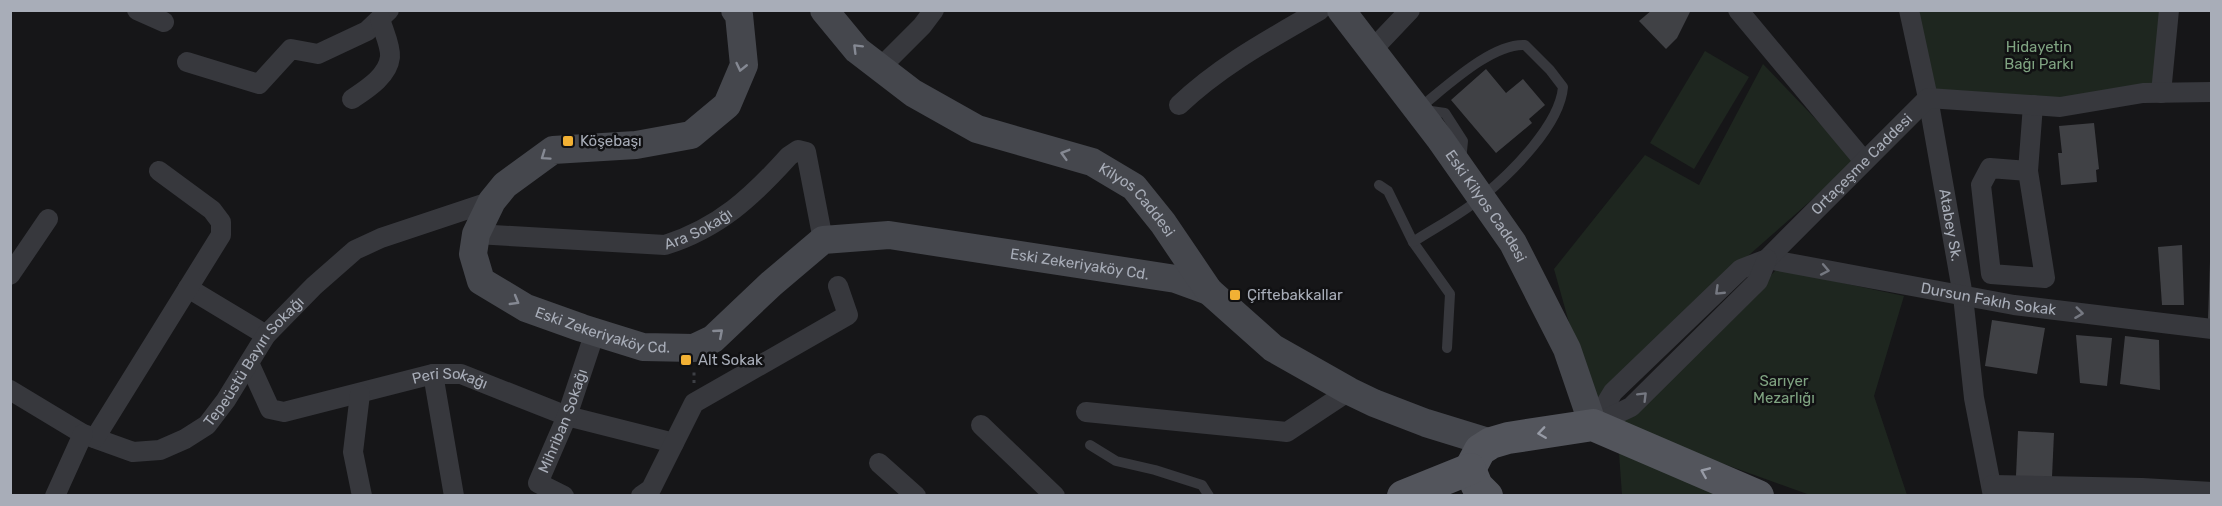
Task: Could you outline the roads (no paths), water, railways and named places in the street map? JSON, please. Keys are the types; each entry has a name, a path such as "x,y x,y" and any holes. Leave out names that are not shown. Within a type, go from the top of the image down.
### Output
{"main road":[{"path":"1403,495 1470,470 1480,450 1491,443 1508,438 1593,425 1758,495"},
{"path":"1470,470 1477,486 1487,495"}],"street":[{"path":"137,10 164,22"},
{"name":"Eski Zekeriyaköy Cd.","path":"735,10 739,15 744,65 727,105 691,135 636,146 553,150 505,185 492,201 476,234 473,254 481,281 526,308 595,332 644,347 694,348 713,339 771,284 823,240 889,235 1176,279 1209,291"},
{"name":"Kilyos Caddesi","path":"824,10 857,50 913,93 977,129 1092,162 1134,187 1163,223 1209,291 1273,348 1349,391 1426,423"},
{"path":"1179,105 1221,69 1320,10"},
{"name":"Eski Kilyos Caddesi","path":"1341,10 1460,167 1513,243 1567,349 1593,425"},
{"path":"1372,50 1410,10"},
{"path":"1738,10 1864,161"},
{"name":"Atabey Sk.","path":"1909,10 1928,98 1963,296 1974,398 1992,490"},
{"path":"2162,93 2169,10"},
{"path":"880,68 922,26 929,12"},
{"path":"187,62 259,84 291,49 318,54 367,31 385,15"},
{"path":"352,99 371,87 386,70 391,56 385,15"},
{"path":"1928,98 2060,107 2143,93 2211,92"},
{"name":"Ortaçeşme Caddesi","path":"1593,425 1613,392 1741,269 1767,259 1928,98"},
{"path":"2028,171 1990,168 1981,185 1991,274 2045,278 2028,171 2033,105"},
{"name":"Ara Sokağı","path":"476,234 665,245 691,236 737,208 789,156 798,150 806,152 823,240"},
{"path":"55,495 89,436 221,235 221,222 212,210 159,171"},
{"name":"Tepeüstü Bayırı Sokağı","path":"10,390 89,436 133,452 160,450 185,439 207,425 226,400 266,334 314,286 355,250 381,238 492,201"},
{"path":"10,275 48,219"},
{"name":"Dursun Fakıh Sokak","path":"1767,259 2014,305 2211,329"},
{"path":"641,495 651,489 694,403 848,315 838,286"},
{"path":"188,288 266,334"},
{"name":"Mihriban Sokağı","path":"564,495 538,483 567,416 595,332"},
{"name":"Peri Sokağı","path":"249,363 270,409 284,412 433,374 461,374 567,416 674,443"},
{"path":"433,374 454,495"},
{"path":"1086,412 1287,432 1349,391"},
{"path":"360,394 353,452 362,495"},
{"path":"1426,423 1491,443"},
{"path":"1426,423 1453,448 1470,470"},
{"path":"981,425 1055,495"},
{"path":"879,463 916,495"},
{"path":"1992,490 2211,492"}],"lane":[{"path":"1413,242 1481,198 1511,170 1545,130 1562,100 1563,87 1525,45 1514,45 1485,58 1417,109"},
{"path":"1379,185 1388,191 1413,242 1450,294 1447,348"},
{"path":"1090,445 1116,461 1155,470 1202,485 1209,495"}],"place":[{"name":"Köşebaşı","path":"568,141"},
{"name":"Çiftebakkallar","path":"1235,295"},
{"name":"Alt Sokak","path":"686,360"}],"park label":[{"name":"Hidayetin Bağı Parkı","path":"2039,56"},
{"name":"Sarıyer Mezarlığı","path":"1784,390"}]}
